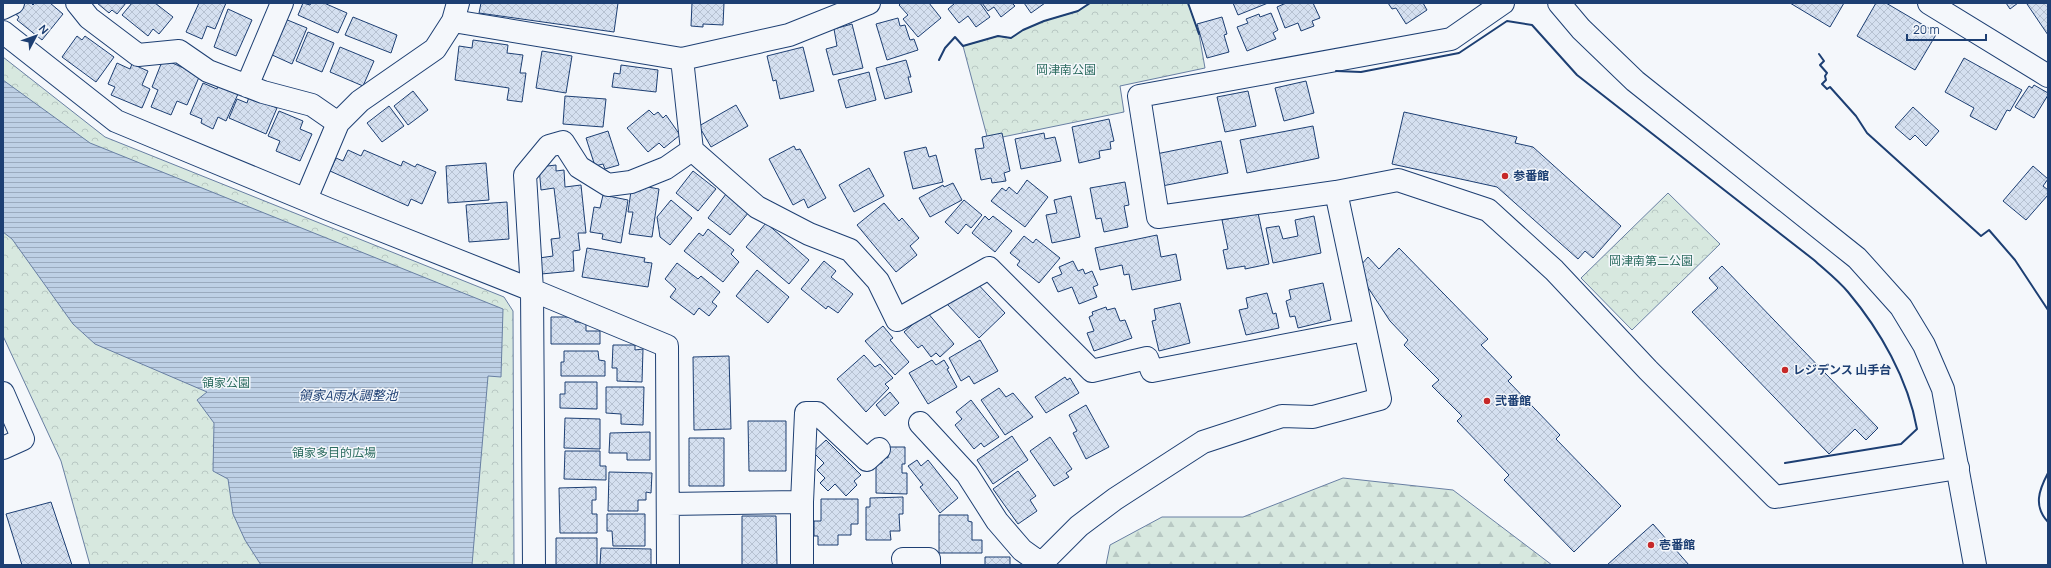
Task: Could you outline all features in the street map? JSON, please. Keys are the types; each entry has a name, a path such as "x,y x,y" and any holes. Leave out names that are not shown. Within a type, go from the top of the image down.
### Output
{"street":[{"path":"3,8 12,3"},
{"path":"77,3 89,18 138,55 179,51 208,71 264,92 312,105 338,123"},
{"path":"247,86 282,3"},
{"path":"306,199 338,123 360,101 436,49 456,12 682,59 790,35 869,3"},
{"path":"1503,3 1451,39 1139,96 1158,216 1336,192 1398,180 1488,210 1554,270 1648,370 1775,497 1958,468"},
{"path":"1559,3 1581,29 1635,81 1856,258 1901,307 1924,345 1943,389 1975,565"},
{"path":"1929,3 2048,76"},
{"path":"3,32 116,121 667,346 669,504 668,565"},
{"path":"682,59 692,150 757,207 809,234 850,250 878,281 897,320 989,268 1092,371 1147,358 1152,371 1365,330"},
{"path":"534,565 532,290 525,175 549,146 563,142 579,167 608,185 631,182 666,168 692,150"},
{"path":"920,422 966,474 997,521 1022,550 1043,564 1079,526 1115,499 1203,442 1282,416 1313,417 1380,399 1336,192"},
{"path":"3,393 23,439 3,448"},
{"path":"802,565 802,502 806,413 817,413 867,460 879,449"},
{"path":"669,504 802,502"},
{"path":"903,559 928,559 929,565"}],"green space":[{"name":"岡津南公園","path":"1090,3 1188,3 1199,34 1205,68 1120,86 1124,112 988,140 963,46 998,36 1011,38 1023,30 1044,21 1078,11"},
{"name":"領家A雨水調整池","path":"3,57 105,137 504,297 513,311 514,565 90,565 61,461 3,336"},
{"name":"岡津南第二公園","path":"1668,193 1720,244 1632,330 1581,278"},
{"path":"1343,478 1453,490 1552,565 1106,565 1110,545 1162,517 1243,517"}],"water":[{"name":"領家A雨水調整池","path":"3,80 90,143 503,309 501,377 488,376 472,565 261,565 245,540 233,514 228,479 213,471 214,423 197,400 207,392 95,344 73,324 12,239 3,232"}],"building":[{"path":"20,3 31,3 33,5 35,3 50,3 63,14 42,40 17,20 19,17 13,12"},
{"path":"97,3 126,3 117,14 112,10 109,13"},
{"path":"132,3 155,3 173,17 159,34 153,29 148,36 122,15"},
{"path":"199,3 226,3 215,29 207,26 202,39 186,32"},
{"path":"303,3 310,5 311,3 324,3 347,13 338,33 298,15"},
{"path":"481,3 618,3 614,32 479,13"},
{"path":"692,3 724,3 723,25 703,24 703,27 691,26"},
{"path":"901,3 929,3 941,18 918,37 903,19 908,15 899,5"},
{"path":"953,3 980,3 990,17 976,27 968,16 959,23 948,9 954,4"},
{"path":"982,3 1012,3 1015,6 1001,17 994,7 988,11"},
{"path":"1024,3 1045,3 1031,13"},
{"path":"1233,3 1268,3 1238,15"},
{"path":"1286,3 1313,3 1320,18 1312,21 1314,26 1301,31 1298,23 1285,28 1277,7"},
{"path":"1388,3 1423,3 1427,10 1406,24 1396,8 1392,9"},
{"path":"1790,3 1844,3 1830,27"},
{"path":"1876,3 1886,3 1937,33 1915,70 1857,36"},
{"path":"2006,3 2018,3 2010,9"},
{"path":"2048,3 2048,35 2027,4"},
{"path":"228,9 252,20 236,56 214,47"},
{"path":"1271,13 1278,30 1273,33 1276,39 1247,51 1237,27 1248,23 1246,19 1259,14 1260,17"},
{"path":"353,17 397,35 391,53 345,35"},
{"path":"1222,17 1227,34 1224,35 1229,52 1207,58 1197,24"},
{"path":"898,18 900,26 905,25 910,40 914,39 918,50 887,60 876,24"},
{"path":"285,19 307,28 292,64 270,54"},
{"path":"852,24 863,68 833,75 826,49 837,46 834,29"},
{"path":"308,32 334,43 322,72 296,61"},
{"path":"77,36 82,40 85,36 114,57 96,82 62,57"},
{"path":"473,40 508,45 507,53 523,55 520,73 526,73 522,102 507,100 509,88 455,80 459,46 472,48"},
{"path":"340,47 374,61 363,86 330,72"},
{"path":"803,47 814,91 780,99 776,80 773,81 767,56"},
{"path":"542,51 572,56 566,93 536,88"},
{"path":"1964,58 2022,90 2010,111 2007,110 1996,130 1970,116 1974,108 1945,92"},
{"path":"163,59 200,75 187,105 177,101 171,115 151,107 158,90 152,87"},
{"path":"906,60 911,77 908,77 912,92 885,99 876,68"},
{"path":"117,63 130,69 132,64 148,71 142,85 150,89 142,108 111,95 115,87 108,84"},
{"path":"621,65 658,70 656,92 612,87 614,73 620,74"},
{"path":"869,72 876,100 846,108 838,80"},
{"path":"1306,81 1314,113 1284,121 1275,88"},
{"path":"203,83 217,89 218,85 238,94 226,121 218,117 213,129 201,123 202,119 190,114"},
{"path":"2034,85 2048,93 2048,95 2034,118 2015,107 2029,86 2032,88"},
{"path":"413,91 428,110 408,125 394,106"},
{"path":"1248,91 1256,126 1225,132 1217,97"},
{"path":"565,96 606,99 603,127 563,124"},
{"path":"249,97 277,108 266,134 229,118 237,99 247,103"},
{"path":"736,105 748,126 711,147 699,126"},
{"path":"389,106 404,126 382,142 367,123"},
{"path":"1913,107 1939,131 1926,146 1915,135 1910,140 1895,127"},
{"path":"649,110 654,115 658,112 663,118 666,115 680,135 664,148 659,143 648,152 627,128"},
{"path":"279,111 303,121 300,129 312,134 300,161 276,151 280,141 268,136"},
{"name":"参番館","path":"1404,112 1517,137 1515,143 1533,147 1621,226 1593,258 1585,251 1578,259 1497,187 1392,164"},
{"path":"1109,119 1114,141 1110,142 1111,149 1099,151 1100,158 1079,163 1072,127"},
{"path":"1313,126 1319,158 1247,173 1240,140"},
{"path":"608,131 619,165 605,169 603,164 595,166 586,138"},
{"path":"1002,133 1010,171 1004,173 1006,181 992,183 991,178 981,180 975,149 984,148 982,137"},
{"path":"1044,133 1045,139 1055,137 1061,161 1021,169 1015,139"},
{"path":"1221,141 1228,173 1157,187 1151,155"},
{"path":"794,146 796,150 800,149 826,198 808,208 804,199 793,205 769,159"},
{"path":"926,147 929,157 936,155 943,182 913,189 904,152"},
{"path":"348,150 361,156 364,150 401,166 403,161 415,167 417,164 436,172 422,204 411,199 408,206 330,171 336,158 343,161"},
{"path":"486,163 489,200 448,203 446,166"},
{"path":"556,165 556,171 564,170 565,187 581,185 586,233 578,233 580,250 573,251 574,271 541,274 539,258 553,256 551,239 560,238 554,188 541,190 539,167"},
{"path":"2033,166 2048,179 2043,186 2048,190 2048,195 2026,220 2003,201"},
{"path":"869,168 884,196 854,212 839,185"},
{"path":"693,171 716,189 698,211 676,193"},
{"path":"1027,180 1048,197 1025,227 991,201 1002,188 1006,191 1009,187 1017,194"},
{"path":"1125,182 1129,205 1124,206 1128,227 1104,232 1101,218 1096,219 1090,188"},
{"path":"953,183 962,200 930,217 919,198 943,185 944,187"},
{"path":"632,184 659,189 652,237 629,234 633,212 628,212"},
{"path":"726,194 749,212 730,235 708,218"},
{"path":"603,195 628,200 621,243 602,239 603,234 590,232 594,207 600,208"},
{"path":"1071,196 1080,237 1052,243 1046,215 1057,213 1054,200"},
{"path":"671,200 692,218 670,245 660,237 657,217"},
{"path":"964,200 982,215 971,228 966,224 958,234 945,222"},
{"path":"507,202 509,239 469,242 466,205"},
{"path":"884,203 899,221 902,218 919,238 910,246 917,255 896,272 857,225"},
{"path":"1258,213 1269,264 1245,269 1245,266 1227,269 1223,250 1228,249 1222,220"},
{"path":"985,216 989,220 993,216 1012,231 995,252 972,233"},
{"path":"1314,216 1321,253 1273,263 1266,228 1279,226 1283,239 1298,236 1295,220"},
{"path":"766,223 809,260 789,284 746,247"},
{"path":"708,229 734,250 731,254 739,262 723,282 684,251 699,233 703,236"},
{"path":"1157,235 1161,257 1176,254 1181,280 1132,290 1129,274 1124,275 1122,265 1100,270 1095,248"},
{"path":"1024,236 1033,243 1036,239 1060,258 1039,283 1017,265 1020,261 1010,253"},
{"path":"587,248 645,258 644,262 652,263 648,287 582,277"},
{"name":"弐番館","path":"1399,248 1488,339 1481,345 1512,377 1508,381 1560,435 1556,439 1621,506 1574,552 1504,480 1509,475 1457,421 1462,416 1432,386 1439,380 1404,345 1408,340 1390,321 1365,283 1361,265 1368,257 1379,269"},
{"path":"824,261 836,271 831,277 853,294 838,313 828,306 826,309 801,289"},
{"path":"1073,261 1078,271 1083,269 1085,274 1092,271 1098,285 1093,287 1097,297 1079,304 1072,287 1058,292 1052,278 1062,274 1059,267"},
{"path":"677,263 698,279 701,276 720,292 712,302 717,306 709,316 699,308 694,315 670,297 676,289 665,279"},
{"name":"レジデンス 山手台","path":"1722,266 1878,428 1866,440 1855,429 1829,454 1692,312 1718,288 1709,278"},
{"path":"757,270 789,297 768,323 736,296"},
{"path":"973,279 1005,313 979,338 947,304"},
{"path":"1323,283 1331,320 1298,328 1295,316 1290,317 1286,301 1291,299 1289,290"},
{"path":"1267,293 1273,314 1276,313 1279,328 1246,335 1239,310 1248,308 1246,298"},
{"path":"1180,303 1190,343 1159,351 1152,321 1156,320 1154,309"},
{"path":"1106,307 1107,310 1115,308 1120,321 1125,320 1132,338 1094,351 1087,333 1094,331 1089,317 1093,315 1092,312"},
{"path":"927,312 954,344 940,357 936,353 931,357 922,345 918,348 904,332"},
{"path":"551,317 575,317 575,322 586,322 586,331 600,331 600,344 551,344"},
{"path":"883,326 893,338 890,340 909,362 895,375 865,341"},
{"path":"980,340 998,371 974,384 969,376 961,381 949,358"},
{"path":"613,345 635,345 635,350 643,349 642,382 617,381 617,368 612,368"},
{"path":"564,351 598,351 599,360 605,361 605,376 561,376 561,362 564,362"},
{"path":"864,355 875,367 880,364 893,378 885,384 889,388 866,412 837,379"},
{"path":"729,356 731,429 694,430 693,357"},
{"path":"932,360 936,365 944,360 949,368 947,369 957,387 928,404 909,373"},
{"path":"1065,377 1067,380 1070,378 1079,393 1046,413 1035,397"},
{"path":"565,382 597,382 597,409 560,408 560,394 565,394"},
{"path":"606,387 644,387 643,425 621,424 621,414 606,413"},
{"path":"999,388 1006,397 1013,393 1033,417 1005,435 981,400"},
{"path":"890,392 899,403 885,416 876,405"},
{"path":"971,400 999,437 984,447 981,443 974,449 955,425 962,419 956,412"},
{"path":"1086,405 1109,447 1086,459 1073,433 1077,431 1069,415"},
{"path":"565,418 600,419 600,449 564,448"},
{"path":"748,421 786,421 786,471 749,471"},
{"path":"650,432 650,460 627,460 627,453 609,453 610,433"},
{"path":"1012,436 1028,460 993,484 977,460"},
{"path":"1050,437 1072,469 1066,473 1069,477 1054,486 1030,451"},
{"path":"689,438 724,438 724,486 689,486"},
{"path":"826,440 861,475 854,481 857,485 846,496 835,484 828,491 820,483 825,478 817,470 824,463 813,452"},
{"path":"888,447 905,447 905,464 902,464 902,473 907,473 907,494 876,493 876,463 882,463 882,457 888,458"},
{"path":"565,451 600,451 600,466 606,466 606,480 564,479"},
{"path":"917,460 921,466 928,460 958,498 940,513 920,487 923,485 908,466"},
{"path":"1018,471 1036,496 1030,500 1037,511 1018,524 993,489"},
{"path":"609,472 652,473 651,493 646,492 646,500 638,500 638,511 608,511"},
{"path":"596,487 596,500 592,500 592,514 597,514 597,533 560,533 559,488"},
{"path":"903,497 903,514 899,514 900,531 890,531 891,540 866,540 866,507 870,507 870,498"},
{"path":"821,499 858,499 858,524 851,524 851,535 838,535 838,545 818,545 818,536 814,536 814,521 821,521"},
{"path":"51,502 72,565 22,565 6,514"},
{"path":"607,514 645,514 645,546 613,546 612,531 607,531"},
{"path":"939,515 968,515 968,521 972,522 972,540 982,540 982,553 939,553"},
{"path":"742,516 776,516 777,565 742,565"},
{"name":"壱番館","path":"1653,524 1689,565 1607,565"},
{"path":"556,538 597,538 597,565 556,565"},
{"path":"601,548 651,549 651,565 600,565"},
{"path":"985,557 1010,557 1010,565 985,565"}],"wall":[{"path":"939,60 945,48 955,37 963,46 998,36 1011,38 1023,30 1044,21 1078,11 1090,3"},
{"path":"1188,3 1199,34"},
{"path":"1336,71 1361,72 1459,53 1507,21 1532,25 1577,75 1814,260 1836,279 1860,307 1882,339 1900,374 1913,410 1917,429 1901,444 1785,463"},
{"path":"1819,54 1824,61 1820,65 1827,73 1825,76 1826,80 1822,84 1827,89 1830,87 1856,116 1867,133 1981,236 1989,230 2015,260 2048,310"},
{"path":"2048,473 2042,486 2039,498 2040,510 2048,522"}],"place":[{"name":"参番館","path":"1505,176"},
{"name":"レジデンス 山手台","path":"1785,370"},
{"name":"弐番館","path":"1487,401"},
{"name":"壱番館","path":"1651,545"}],"park label":[{"name":"領家公園","path":"226,383"},
{"name":"領家多目的広場","path":"334,453"}]}
